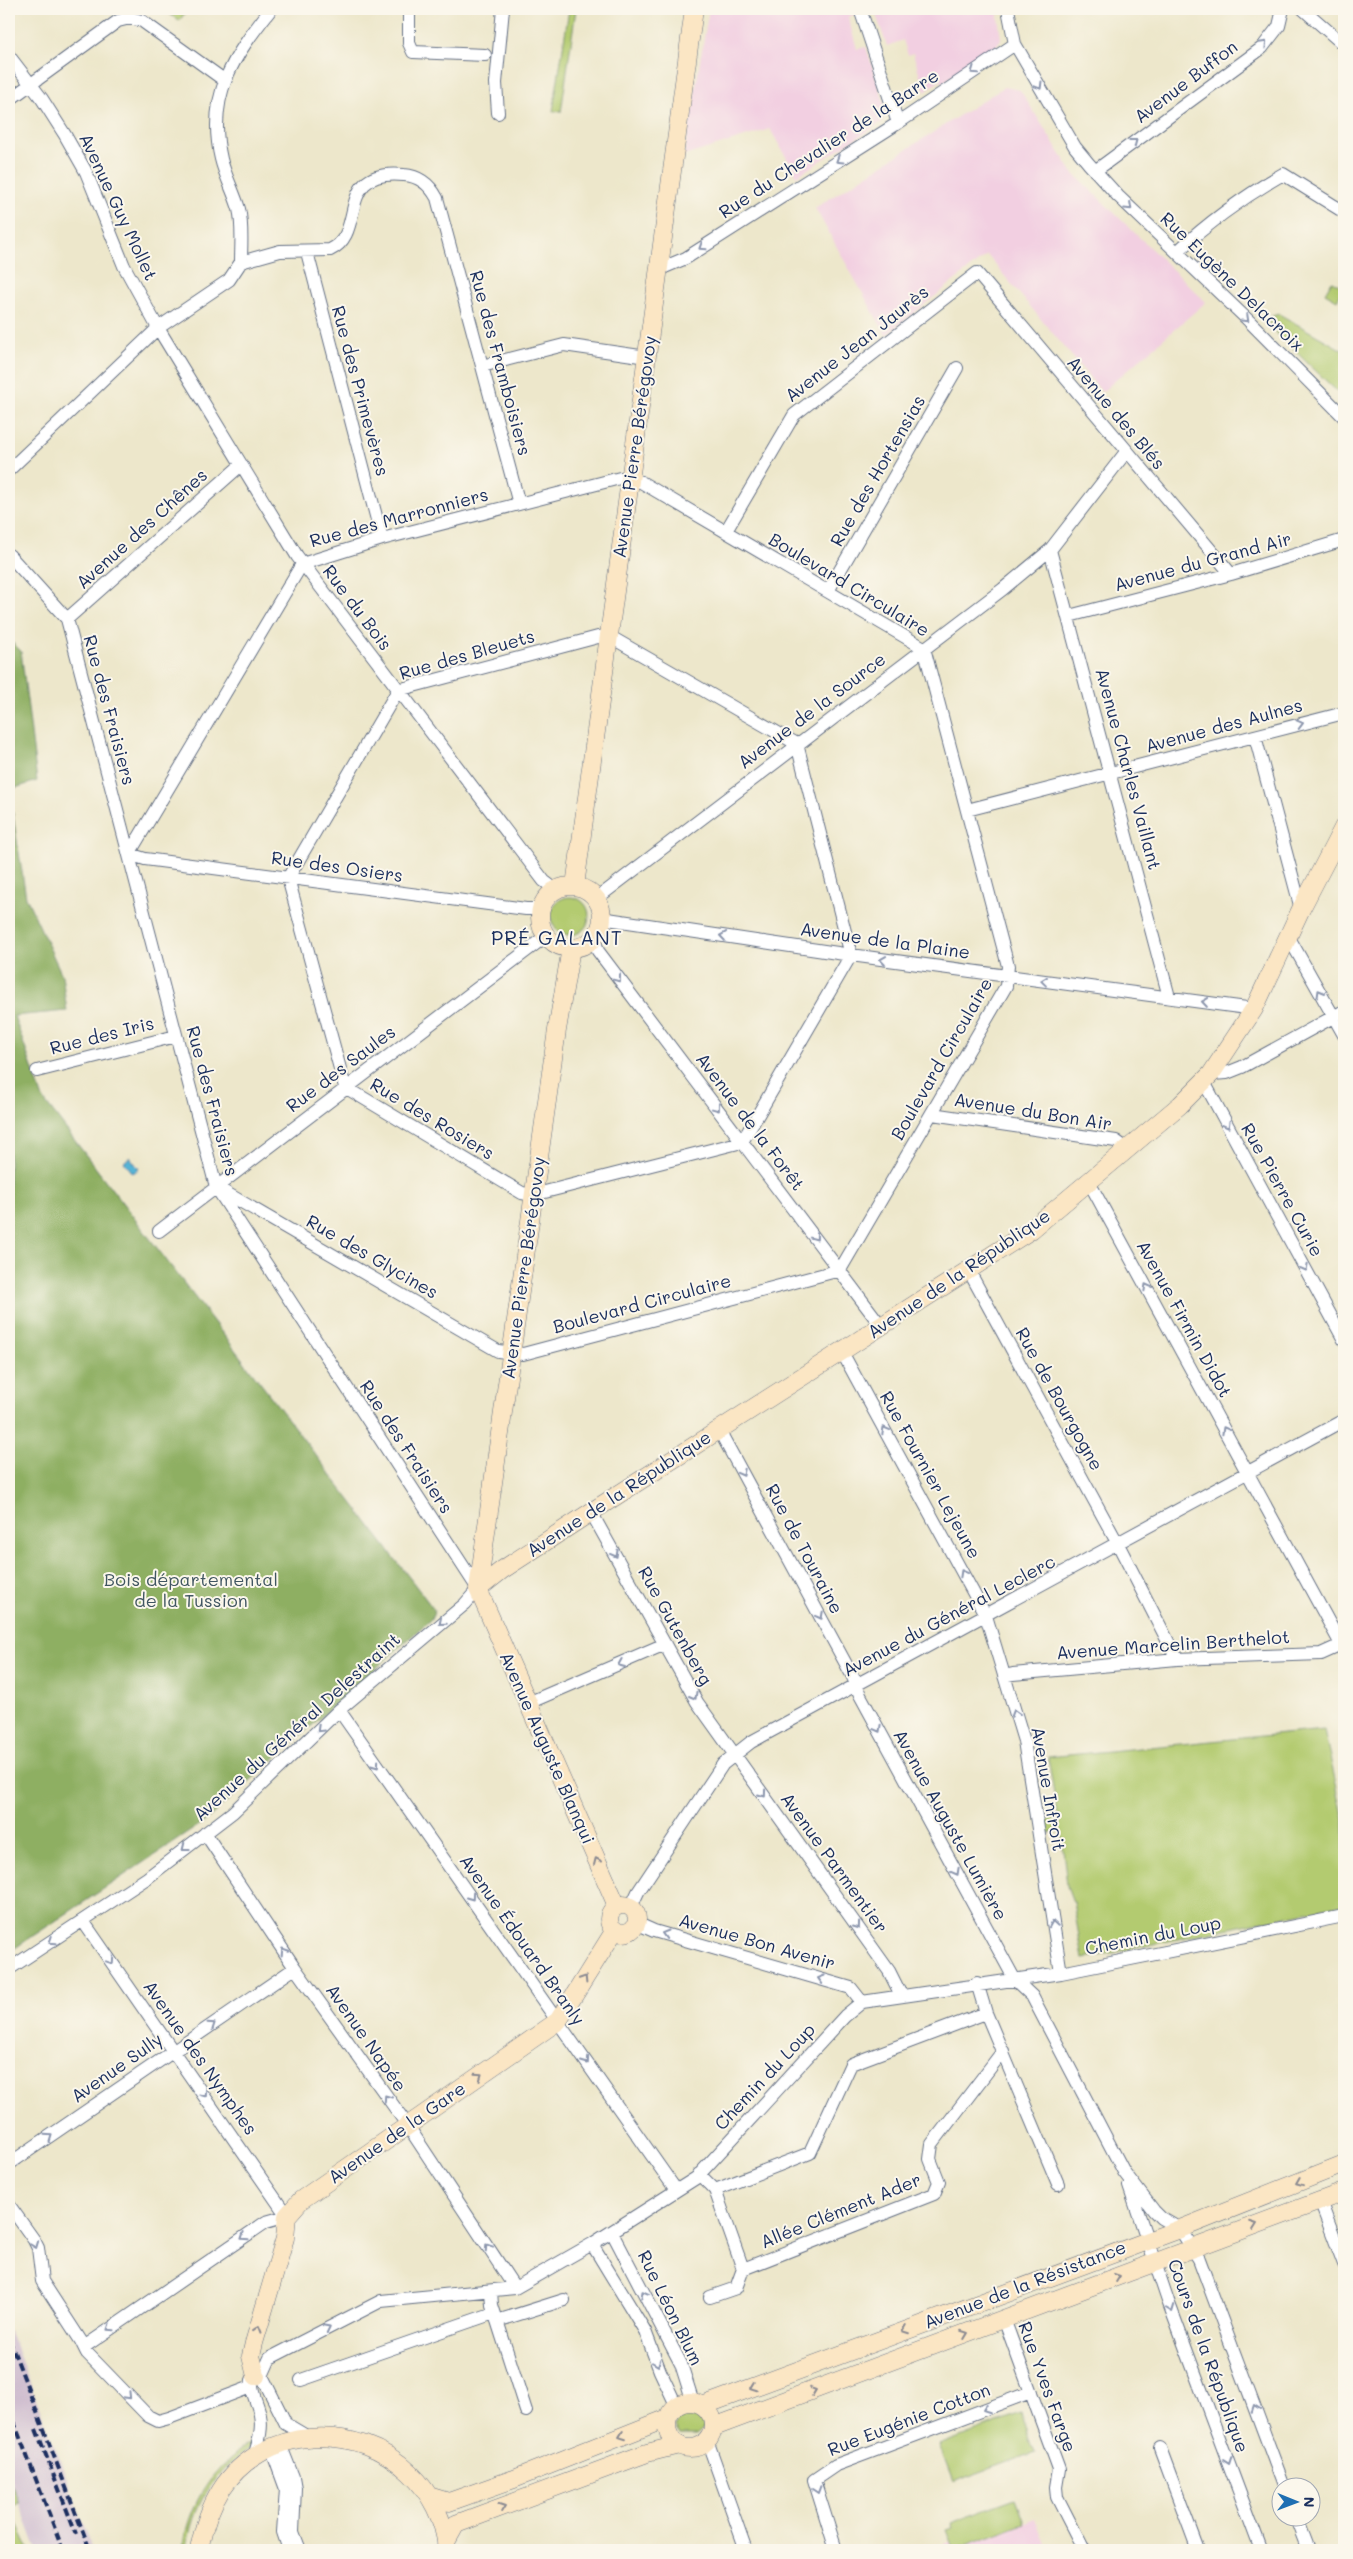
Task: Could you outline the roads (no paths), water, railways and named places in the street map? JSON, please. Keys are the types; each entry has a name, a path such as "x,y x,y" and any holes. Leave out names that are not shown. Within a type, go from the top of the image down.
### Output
{"street":[{"path":"9,470 158,328 229,280 241,262 239,210 224,170 218,140 224,80 243,46 271,9"},
{"path":"409,9 409,43 413,52 485,55"},
{"path":"498,113 496,83 503,9"},
{"name":"Avenue Pierre Bérégovoy","path":"575,886 694,9"},
{"path":"860,9 898,123"},
{"name":"Rue Eugène Delacroix","path":"1008,9 1015,44 1075,147 1095,172 1344,417"},
{"name":"Avenue Buffon","path":"1095,172 1262,48 1279,26 1283,9"},
{"path":"1303,9 1344,45"},
{"path":"9,100 118,21 130,18 142,22 224,80"},
{"name":"Rue du Chevalier de la Barre","path":"660,269 686,258 898,123 1015,44"},
{"name":"Avenue Guy Mollet","path":"9,56 66,135 86,172 124,266 158,328"},
{"name":"Rue des Framboisiers","path":"241,262 280,251 307,252 330,250 345,238 357,192 370,180 387,174 409,175 426,183 437,198 519,504"},
{"path":"1177,252 1204,227 1246,195 1283,174 1344,212"},
{"name":"Rue des Primevères","path":"307,252 382,539"},
{"name":"Avenue des Blés","path":"977,272 1126,452 1231,574"},
{"name":"Avenue Jean Jaurès","path":"726,531 794,415 977,272"},
{"name":"Rue du Bois","path":"158,328 302,564 544,881 556,890"},
{"path":"482,366 564,345 647,357"},
{"name":"Rue des Hortensias","path":"828,591 957,368"},
{"name":"Avenue de la Source","path":"596,899 1050,550 1126,452"},
{"name":"Avenue des Chênes","path":"67,619 241,465"},
{"name":"Rue des Marronniers","path":"129,854 302,564 382,539 620,478 630,479"},
{"name":"Boulevard Circulaire","path":"512,1353 523,1354 840,1270 1006,986 1008,977 1008,966 924,648 641,482 630,479"},
{"name":"Avenue du Grand Air","path":"1069,616 1231,574 1344,540"},
{"name":"Avenue Charles Vaillant","path":"1050,550 1169,997"},
{"path":"9,555 67,619"},
{"name":"Rue des Fraisiers","path":"67,619 216,1187 478,1589"},
{"path":"534,1195 742,1142 851,955 797,744 609,636"},
{"name":"Rue des Bleuets","path":"288,878 398,690 598,637 609,636"},
{"name":"Avenue des Aulnes","path":"967,810 1344,713"},
{"path":"1255,736 1301,909"},
{"name":"Avenue de la République","path":"478,1589 511,1564 591,1512 1031,1230 1208,1078 1254,1009 1301,909 1344,826"},
{"name":"Rue des Osiers","path":"129,854 145,859 526,910 541,909"},
{"name":"Rue des Rosiers","path":"288,878 345,1087 522,1193 534,1195"},
{"path":"575,886 585,890 596,899 602,918 594,938 579,947 570,948 561,946 546,936 542,928 541,909 549,895 556,890 575,886"},
{"name":"Avenue de la Plaine","path":"602,918 1008,977 1254,1009"},
{"name":"Rue des Saules","path":"159,1231 345,1087 546,936"},
{"path":"1288,936 1339,1014 1344,1035"},
{"name":"Avenue de la Forêt","path":"594,938 598,951 882,1327"},
{"name":"Avenue Pierre Bérégovoy","path":"478,1589 566,964 570,948"},
{"path":"1208,1078 1242,1067 1339,1014"},
{"name":"Rue des Iris","path":"37,1071 176,1036"},
{"name":"Rue Pierre Curie","path":"1208,1078 1344,1340"},
{"name":"Avenue du Bon Air","path":"932,1114 1116,1141 1127,1149"},
{"name":"Avenue Firmin Didot","path":"1089,1182 1343,1647"},
{"name":"Rue des Glycines","path":"216,1187 498,1350 512,1353"},
{"name":"Rue de Bourgogne","path":"969,1271 1118,1544 1177,1659"},
{"name":"Rue Fournier Lejeune","path":"842,1352 986,1616"},
{"name":"Avenue du Général Leclerc","path":"628,1912 638,1892 724,1764 751,1742 1344,1420"},
{"name":"Rue de Touraine","path":"719,1430 857,1686"},
{"name":"Rue Gutenberg","path":"591,1512 698,1702 734,1754"},
{"path":"486,1541 511,1564"},
{"name":"Avenue Auguste Blanqui","path":"478,1589 528,1703 628,1912"},
{"name":"Avenue du Général Delestraint","path":"9,1969 147,1878 233,1812 339,1710 465,1604 478,1589"},
{"name":"Avenue Infroit","path":"986,1616 1024,1740 1061,1972"},
{"path":"528,1703 665,1644"},
{"name":"Avenue Marcelin Berthelot","path":"1004,1676 1177,1659 1321,1654 1343,1647"},
{"name":"Avenue Auguste Lumière","path":"857,1686 860,1695 1015,1980"},
{"name":"Avenue Édouard Branly","path":"339,1710 676,2190"},
{"name":"Avenue Parmentier","path":"734,1754 889,1971 901,1994"},
{"name":"Avenue Napée","path":"205,1833 295,1968 408,2126 515,2288"},
{"path":"628,1912 628,1932 615,1930 609,1918 628,1912"},
{"name":"Avenue Bon Avenir","path":"628,1912 654,1931 851,1988 862,2002"},
{"name":"Chemin du Loup","path":"256,2380 270,2358 381,2301 515,2288 612,2232 699,2174 845,2016 862,2002 901,1994 977,1983 1015,1980 1061,1972 1344,1916"},
{"name":"Avenue des Nymphes","path":"83,1921 287,2216"},
{"name":"Avenue de la Gare","path":"287,2216 301,2200 558,2020 615,1930"},
{"name":"Avenue Sully","path":"9,2164 295,1968"},
{"name":"Cours de la République","path":"1015,1980 1032,1996 1124,2172 1148,2239 1154,2263 1261,2550"},
{"path":"977,1983 986,2013 1058,2184"},
{"path":"715,2190 810,2153 851,2064 986,2013"},
{"name":"Allée Clément Ader","path":"699,2174 715,2190 743,2269 934,2194 939,2182 930,2158 932,2144 1003,2051"},
{"name":"Avenue de la Résistance","path":"429,2496 448,2502 514,2479 686,2408 1180,2229 1344,2164"},
{"name":"Cours de la République","path":"1124,2172 1157,2215 1180,2229 1193,2248 1209,2285 1280,2476"},
{"name":"Avenue de la Résistance","path":"446,2546 456,2524 647,2453 679,2445 692,2448 711,2434 1004,2319 1344,2192"},
{"path":"1320,2201 1344,2264"},
{"path":"9,2205 38,2248 42,2282 87,2353 130,2400 148,2416 158,2421 256,2380"},
{"path":"84,2347 266,2222 287,2216 285,2238 251,2356 256,2380 262,2432 254,2457"},
{"name":"Rue Léon Blum","path":"612,2232 681,2364 686,2408"},
{"name":"Rue Léon Blum","path":"592,2244 645,2332 660,2371 686,2408"},
{"path":"710,2297 736,2288 743,2269"},
{"path":"491,2291 496,2317 526,2411"},
{"path":"301,2380 496,2317 564,2300"},
{"name":"Rue Yves Farge","path":"1004,2319 1059,2469 1056,2487 1058,2496 1084,2550"},
{"path":"256,2380 286,2424 308,2437"},
{"name":"Rue Eugénie Cotton","path":"836,2550 814,2480 836,2465 1031,2392"},
{"path":"679,2445 669,2434 686,2408 710,2412 711,2434 746,2550"},
{"path":"199,2550 211,2508 222,2488 237,2472 254,2457 276,2446 308,2437 349,2439 374,2448 403,2465 429,2496 440,2518 446,2546"},
{"path":"276,2446 286,2489 282,2532 289,2550"},
{"path":"276,2446 293,2477 295,2488 293,2532 300,2550"},
{"path":"1160,2448 1198,2550"},
{"path":"1299,2526 1308,2550"}],"water":[{"path":"130,1157 139,1169 133,1173 124,1162"}],"railway":[{"path":"9,2339 90,2550"},
{"path":"9,2409 63,2550"},
{"path":"36,2429 76,2534"}],"district":[{"name":"PRÉ GALANT","path":"557,938"}],"park label":[{"name":"Bois départemental de la Tussion","path":"191,1590"}]}
